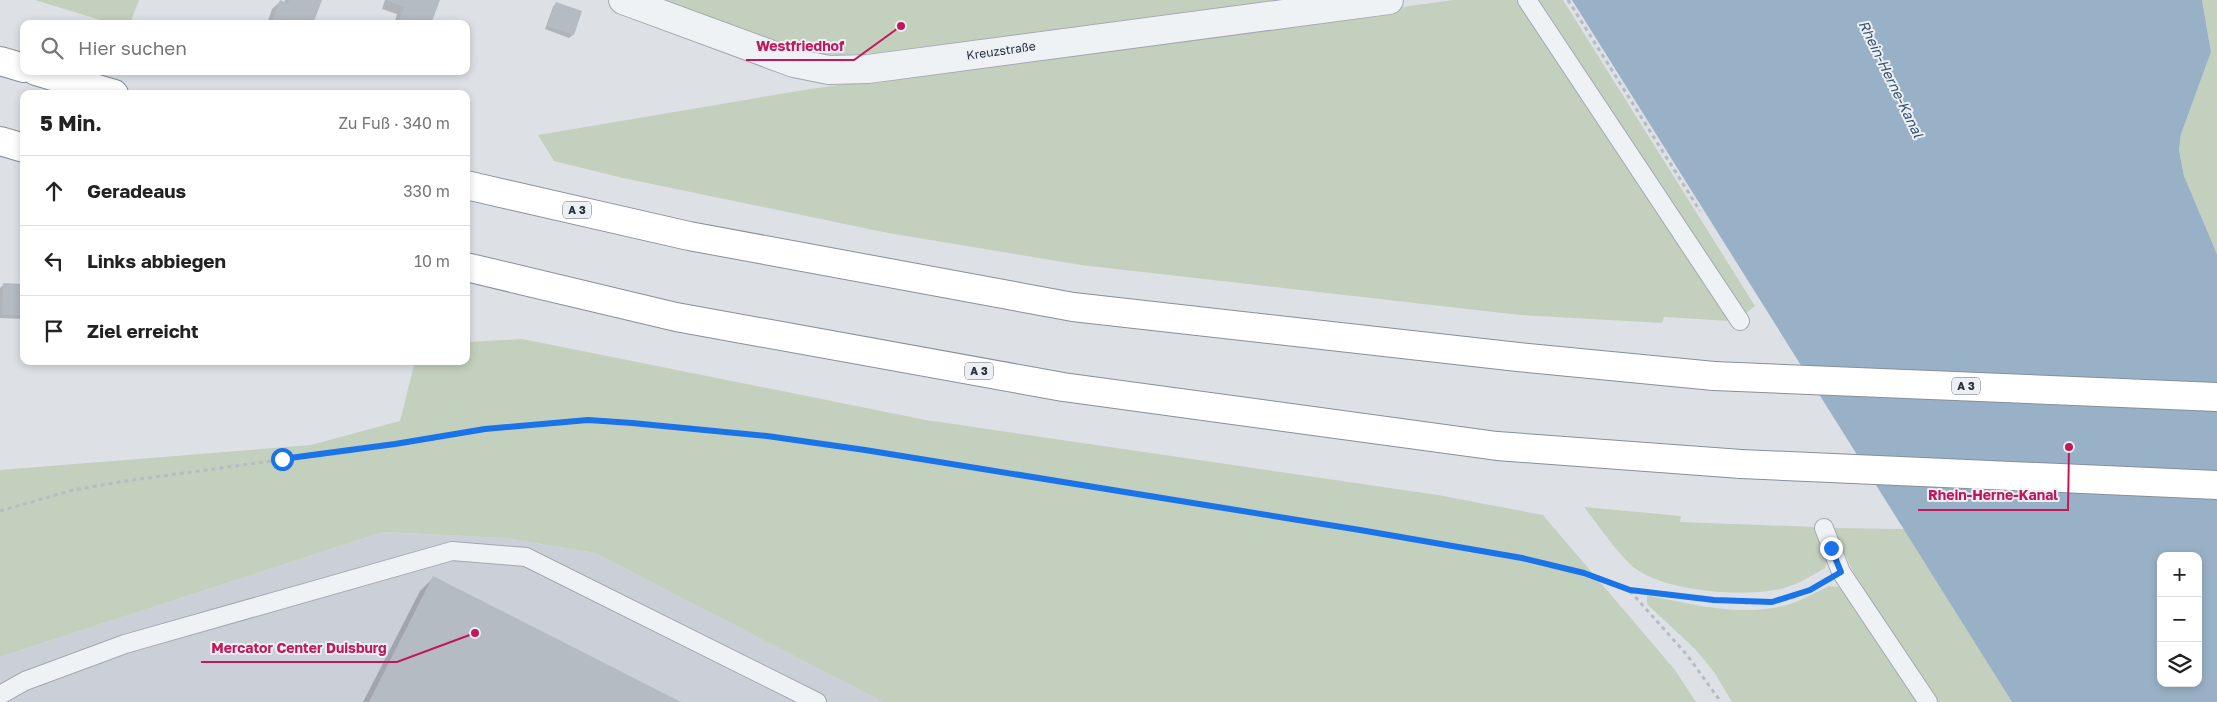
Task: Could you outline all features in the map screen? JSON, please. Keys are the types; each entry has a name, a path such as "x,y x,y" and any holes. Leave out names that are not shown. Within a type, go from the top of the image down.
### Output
{"highway":[{"path":"0,61 20,67"},
{"path":"50,75 100,90"},
{"path":"0,141 20,147"},
{"name":"A 3","path":"470,186 689,236 1073,307 1518,357 1714,376 2217,397"},
{"name":"A 3","path":"470,267 676,316 1063,387 1497,446 1741,464 2217,485"}],"street":[{"name":"Kreuzstraße","path":"623,0 794,63 829,70 868,69 1389,0"}],"lane":[{"path":"1527,0 1740,321"},
{"path":"1824,528 1841,572 1928,702"},
{"path":"0,695 25,681 126,644 452,551 526,557 817,702"}],"path":[{"path":"1568,0 1700,211"},
{"path":"0,511 73,490 126,481 395,444 485,429 597,421 767,436 1148,495 1522,558 1584,573 1630,590 1714,600 1772,602 1810,590 1841,572"},
{"path":"1630,590 1687,655 1721,702"}],"shaded area":[{"path":"383,532 505,538 595,553 883,702 0,702 0,657"}],"green space":[{"path":"35,0 139,0 132,20 100,20"},
{"path":"654,0 1275,0 877,53 839,55 795,52"},
{"path":"1453,0 1516,0 1521,4 1730,321 1664,317 1662,323 1520,315 1081,265 888,233 623,178 554,161 538,135 810,89"},
{"path":"1539,0 1563,0 1755,306 1745,314"},
{"path":"2202,0 2217,0 2217,254 2184,176 2179,150 2181,134 2211,52"},
{"path":"522,339 926,420 1438,495 1543,515 1675,670 1696,702 883,702 595,553 505,538 383,532 0,657 0,470 311,445 400,421 414,365 470,365 470,342"},
{"path":"1584,507 1681,516 1680,522 1816,527 1827,561 1825,568 1805,580 1789,587 1768,591 1727,592 1683,587 1646,575 1632,566"},
{"path":"1833,528 1905,529 2012,702 1937,702 1858,582"},
{"path":"1829,586 1838,587 1843,591 1918,702 1732,702 1714,672 1695,649 1647,604 1647,596 1651,596 1719,608 1753,610 1787,605"}],"water":[{"path":"1572,0 2202,0 2211,52 2181,134 2179,150 2184,176 2217,254 2217,702 2012,702"}],"building":[{"path":"280,0 288,3 289,0 322,0 314,20 272,20"},
{"path":"386,0 440,0 432,20 399,20 404,7"},
{"path":"556,2 582,11 574,35 547,26"},
{"path":"3,283 20,284 20,315 2,315"},
{"path":"433,576 498,609 681,702 369,702"}],"place":[{"name":"Westfriedhof","path":"901,26"},
{"name":"Rhein-Herne-Kanal","path":"2069,447"},
{"name":"Mercator Center Duisburg","path":"475,633"}],"route":[{"path":"282,459 395,444 485,429 588,420 698,428 865,450 985,471 1148,495 1360,530 1522,558 1584,573 1630,590 1748,603 1772,602 1792,598 1841,572 1831,548"}]}
